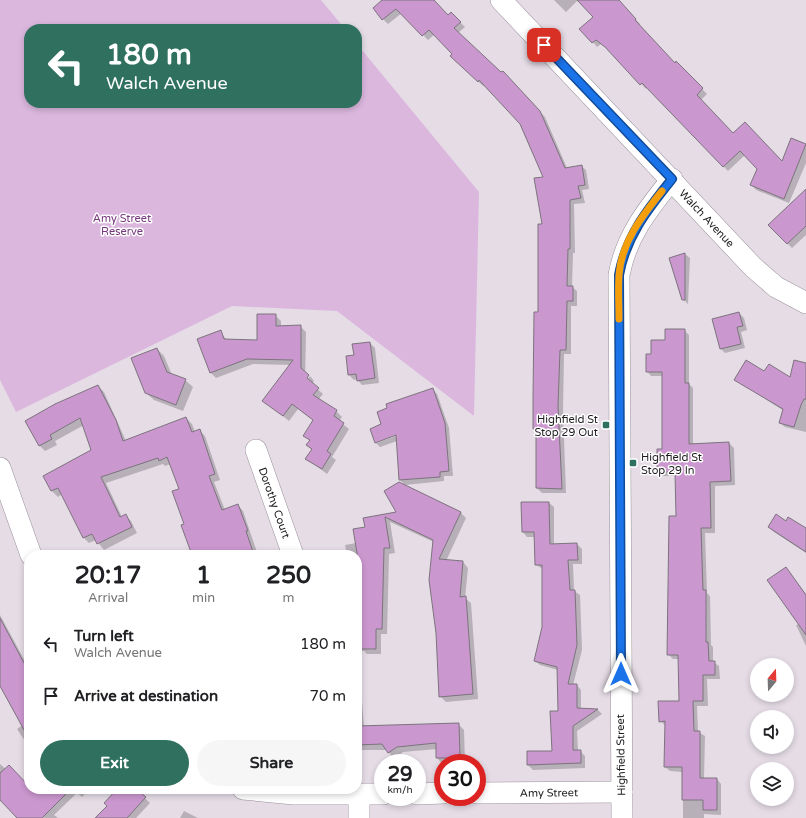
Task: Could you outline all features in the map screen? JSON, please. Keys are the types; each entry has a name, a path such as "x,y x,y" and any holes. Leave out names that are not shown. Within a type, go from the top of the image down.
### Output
{"street":[{"name":"Walch Avenue","path":"501,0 672,179 753,267 776,287 806,303"},
{"name":"Highfield Street","path":"622,818 619,275 627,245 635,228 672,179"},
{"name":"Dorothy Court","path":"256,450 291,550"},
{"path":"0,468 29,550"},
{"name":"Amy Street","path":"486,793 622,792"},
{"path":"359,818 359,794 374,794"}],"green space":[{"name":"Amy Street Reserve","path":"0,0 321,0 341,24 24,24 24,108 362,108 362,50 479,192 474,416 337,311 232,306 16,412 0,380"}],"building":[{"path":"382,0 434,0 448,15 451,12 461,22 454,28 501,72 503,71 540,111 565,168 582,165 585,185 578,186 581,198 570,200 570,249 568,249 567,286 573,286 573,301 567,301 566,350 560,350 558,406 562,489 536,488 536,429 533,429 534,312 538,312 538,224 542,224 534,178 543,177 520,124 479,80 478,82 450,56 452,54 429,30 422,36 396,9 382,20 373,8"},
{"path":"577,0 619,0 636,19 635,20 675,63 676,61 703,88 697,95 733,133 745,122 782,161 791,138 806,144 784,199 750,185 757,169 740,151 723,167 642,83 640,85 605,47 596,40 592,43 579,29 593,17"},
{"path":"806,189 806,226 787,244 768,225"},
{"path":"685,253 685,300 682,300 669,258"},
{"path":"739,312 743,326 737,327 741,344 720,349 712,319"},
{"path":"257,314 276,314 276,326 301,325 301,368 309,375 307,378 319,388 313,395 337,410 334,416 344,423 327,451 331,454 322,469 305,459 312,449 306,445 310,440 303,436 313,420 292,404 283,416 262,401 293,360 247,359 210,373 197,339 221,330 224,339 257,340"},
{"path":"665,329 685,329 685,383 689,383 689,444 729,442 731,481 710,482 711,528 701,528 703,590 706,590 706,642 708,642 709,661 715,661 715,675 703,675 703,701 693,701 694,731 700,731 700,778 717,778 717,810 703,810 703,800 682,800 682,767 664,767 665,721 659,722 658,701 679,701 678,655 667,655 669,516 676,516 675,472 657,472 657,449 662,449 662,372 646,372 646,354 651,354 651,340 665,340"},
{"path":"370,342 375,378 357,381 356,374 348,375 346,356 354,355 352,344"},
{"path":"157,348 167,372 186,379 176,405 145,393 131,358"},
{"path":"746,360 764,371 769,364 790,377 794,360 806,363 806,399 804,399 801,405 794,427 779,423 783,409 734,380"},
{"path":"98,385 116,420 123,441 186,417 192,432 200,429 215,474 209,476 222,510 238,504 248,531 246,531 252,550 190,550 181,525 184,524 172,491 179,489 167,457 159,461 158,458 101,477 120,517 126,514 132,527 97,544 92,534 83,538 58,488 51,491 43,476 91,450 80,418 50,435 52,439 39,446 25,421 55,404"},
{"path":"433,388 445,423 449,471 440,472 440,477 399,480 396,435 375,443 370,429 381,424 377,412 387,408 386,404"},
{"path":"399,482 461,512 439,559 463,561 460,597 466,596 473,694 439,697 436,633 429,580 433,540 385,517 390,548 384,548 382,629 376,629 376,649 362,649 362,550 356,550 353,529 365,527 363,518 396,512 384,491"},
{"path":"521,502 549,502 550,544 577,543 578,560 568,560 570,590 575,590 577,645 568,684 577,684 577,708 598,709 573,726 573,750 581,750 581,763 527,765 527,751 552,751 550,711 558,711 557,667 534,661 542,627 542,565 535,565 534,532 522,532"},
{"path":"776,514 786,521 788,517 806,528 806,552 768,527"},
{"path":"786,567 806,595 806,635 767,580"},
{"path":"0,618 24,663 24,730 0,686"},
{"path":"459,723 460,754 436,754 436,743 397,747 388,753 382,744 362,745 362,726"},
{"path":"9,765 24,781 24,794 66,794 42,818 17,818 0,800 0,773"},
{"path":"112,794 142,794 146,797 127,818 95,818 107,806 104,803"}],"slow traffic":[{"path":"619,319 619,275 627,245 642,217 662,191"}],"place":[{"name":"Highfield St Stop 29 Out","path":"606,425"},
{"name":"Highfield St Stop 29 In","path":"633,463"}],"route":[{"path":"544,45 672,179 635,228 627,245 619,275 621,674"}]}
